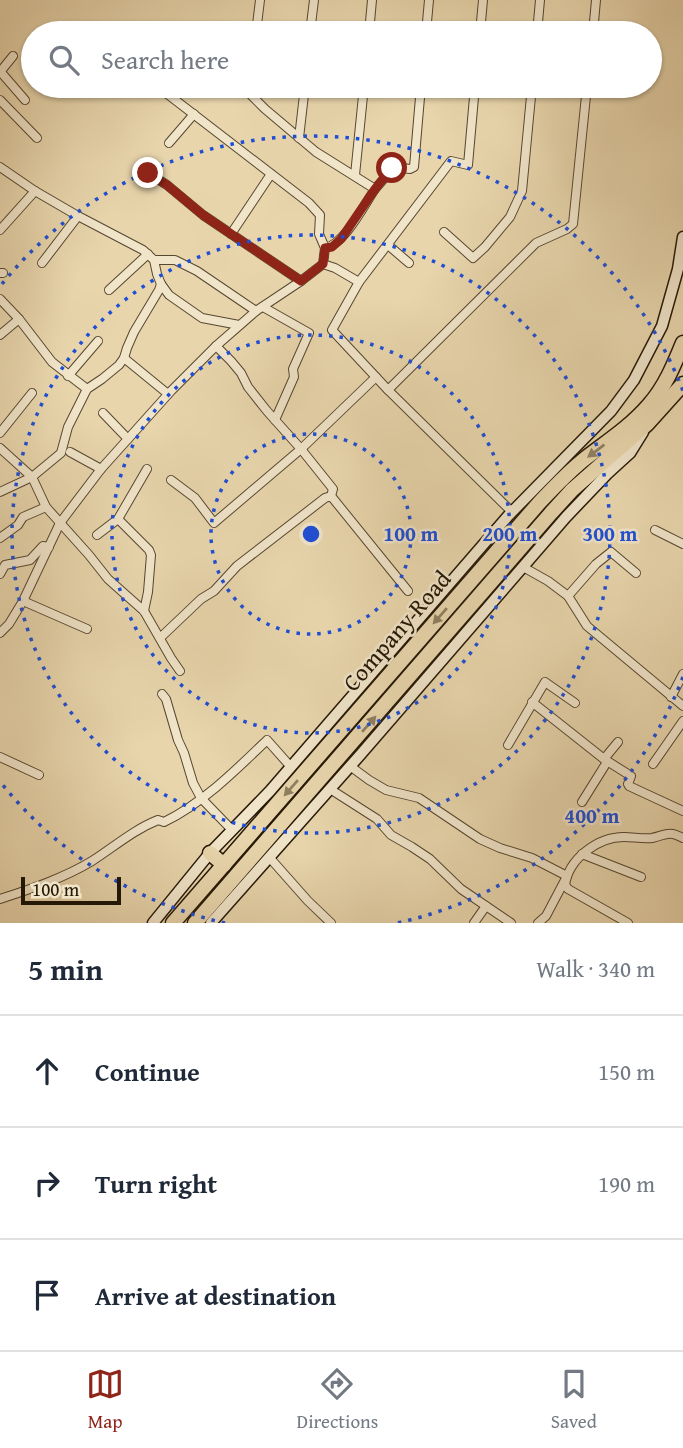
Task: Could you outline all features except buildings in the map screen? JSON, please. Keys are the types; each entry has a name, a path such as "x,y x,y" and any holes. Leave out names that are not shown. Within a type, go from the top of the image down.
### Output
{"highway":[{"name":"Company Road","path":"173,923 562,479 650,405 669,377 683,343"},
{"name":"Company Road","path":"195,923 551,513 572,490 647,424 683,384"},
{"path":"210,853 224,865"}],"street":[{"path":"257,21 260,0"},
{"path":"311,21 314,0"},
{"path":"370,21 372,0"},
{"path":"427,21 429,0"},
{"path":"481,21 484,0"},
{"path":"538,21 540,0"},
{"path":"594,21 596,0"},
{"path":"13,56 0,72 21,96"},
{"path":"0,633 23,601 60,523 101,469 168,394 216,346 259,309 323,264 325,248 319,234 320,215 194,114 179,98"},
{"path":"254,98 316,152 375,189"},
{"path":"299,138 304,98"},
{"path":"355,175 363,98"},
{"path":"325,248 332,247 341,239 375,189 394,167 414,167 420,98"},
{"path":"474,98 468,165 452,161 359,282 332,330 388,390 512,512"},
{"path":"443,232 473,258 510,217 522,191 530,98"},
{"path":"388,390 536,243 573,224 586,98"},
{"path":"0,100 37,138"},
{"path":"169,143 194,114"},
{"path":"0,167 35,191 151,257 175,260 186,265 259,309 309,334 275,420"},
{"path":"148,173 203,215 301,281"},
{"path":"231,234 271,174"},
{"path":"0,230 35,191"},
{"path":"42,263 78,216"},
{"path":"153,923 210,853 291,767 512,512 602,422 634,380 662,326 678,269 683,237"},
{"path":"388,245 409,263"},
{"path":"151,257 161,284 169,295 202,318 239,325"},
{"path":"109,290 151,257"},
{"path":"323,264 359,282"},
{"path":"0,492 32,477 61,453 68,427 87,389 119,365 124,358 134,332 161,284"},
{"path":"2,305 19,319 52,362 87,389"},
{"path":"0,335 19,319"},
{"path":"68,376 98,341"},
{"path":"216,346 241,373 248,387 333,489 331,496"},
{"path":"124,358 168,394"},
{"path":"172,480 195,498 214,523 301,449 376,377"},
{"path":"0,433 32,393"},
{"path":"103,413 128,439"},
{"path":"211,923 566,517 630,453 647,424"},
{"path":"0,448 32,477 46,507 114,586 144,611 180,671"},
{"path":"70,452 101,469"},
{"path":"97,536 118,519 147,469"},
{"path":"331,496 408,591"},
{"path":"160,638 201,599 214,591 237,566 331,496"},
{"path":"0,538 18,525 23,517 46,507"},
{"path":"118,519 151,555 144,611"},
{"path":"655,530 683,544"},
{"path":"0,574 5,565 30,560 43,546 49,547"},
{"path":"568,596 596,564 611,552 636,573"},
{"path":"523,567 568,596 587,626 683,706"},
{"path":"23,601 87,629"},
{"path":"671,696 683,674"},
{"path":"508,745 545,682 575,703"},
{"path":"162,694 171,710 193,783 201,798 232,830"},
{"path":"532,702 606,761 631,776 629,786 683,811"},
{"path":"653,764 683,721"},
{"path":"0,899 51,881 91,862 141,827 174,817 201,798 267,740 291,767"},
{"path":"582,802 618,742"},
{"path":"0,757 39,775"},
{"path":"350,766 386,790 419,798 480,839 532,858 566,878"},
{"path":"330,789 377,819 391,835 430,859 461,888 510,923"},
{"path":"538,923 546,916 582,854 595,844 621,836 651,838 676,834 683,838"},
{"path":"582,854 641,877"},
{"path":"269,857 331,923"},
{"path":"566,878 565,885 568,889 628,923"},
{"path":"474,923 486,906"}],"route":[{"path":"148,173 203,215 301,281 323,264 325,248 332,247 341,239 392,168"}]}
